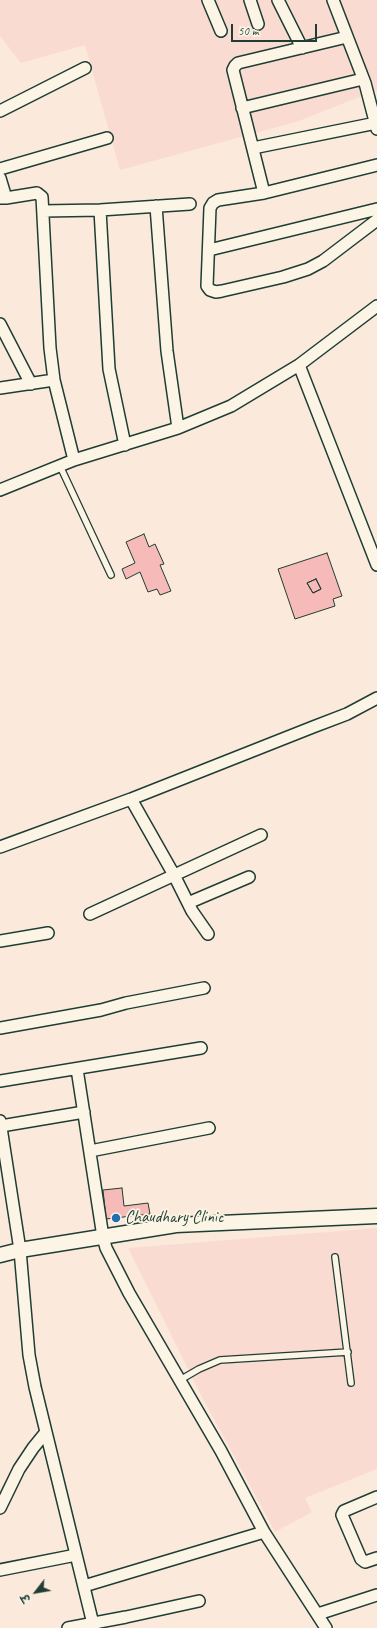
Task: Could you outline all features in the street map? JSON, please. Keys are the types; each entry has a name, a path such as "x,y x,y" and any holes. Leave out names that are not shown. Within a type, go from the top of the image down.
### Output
{"street":[{"path":"208,0 221,31"},
{"path":"250,0 258,24"},
{"path":"278,0 302,48"},
{"path":"253,148 376,126 373,93 364,79 333,0"},
{"path":"264,193 233,70 235,66 238,63 347,37"},
{"path":"2,107 85,68"},
{"path":"242,108 364,79"},
{"path":"0,169 107,138"},
{"path":"377,165 264,193 218,200 213,203 210,208 207,286 210,290 216,292 222,291 283,277 315,266 377,220"},
{"path":"0,178 3,198 37,193 42,197 50,348 54,380 74,460"},
{"path":"43,211 100,210 190,204"},
{"path":"156,206 167,351 178,428"},
{"path":"100,210 109,369 125,445"},
{"path":"209,250 377,210"},
{"path":"0,490 74,460 178,428 230,406 299,365 377,306"},
{"path":"0,324 31,384"},
{"path":"299,365 377,564"},
{"path":"0,388 54,380"},
{"path":"0,848 131,799 347,714 377,698"},
{"path":"131,799 188,903 208,934"},
{"path":"90,914 261,835"},
{"path":"188,903 248,877"},
{"path":"0,941 48,933"},
{"path":"0,1028 101,1010 126,1003 204,988"},
{"path":"0,1080 77,1069 201,1048"},
{"path":"77,1069 103,1237 114,1265 221,1451 264,1532 326,1628"},
{"path":"84,1112 0,1124 20,1250 29,1355 35,1387 93,1626"},
{"path":"90,1151 209,1128"},
{"path":"0,1255 20,1250 176,1225 377,1216"},
{"path":"0,1508 19,1469 46,1432"},
{"path":"377,1497 344,1512 342,1515 360,1559 365,1562 377,1558"},
{"path":"84,1586 264,1532"},
{"path":"0,1570 76,1555"},
{"path":"318,1614 377,1596"},
{"path":"68,1628 93,1626 198,1601"}],"lane":[{"path":"60,466 111,575"},
{"path":"335,1257 352,1383"},
{"path":"180,1380 199,1369 220,1360 348,1352"}],"shaded area":[{"path":"0,0 377,0 377,90 299,121 120,170 85,45 21,63 0,36"},
{"path":"377,1228 377,1469 305,1498 312,1512 275,1532 201,1395 128,1248"}],"building":[{"path":"144,534 149,547 155,544 164,564 160,565 171,591 160,595 157,589 148,592 140,572 126,579 122,569 135,563 126,542"},
{"path":"327,553 342,596 333,599 335,606 295,619 278,569","holes":["316,579 321,589 313,593 307,583"]},
{"path":"316,579 321,589 313,593 307,583"},
{"path":"122,1188 124,1206 148,1203 150,1214 106,1219 103,1190"}],"place":[{"name":"Chaudhary Clinic","path":"116,1218"}]}
